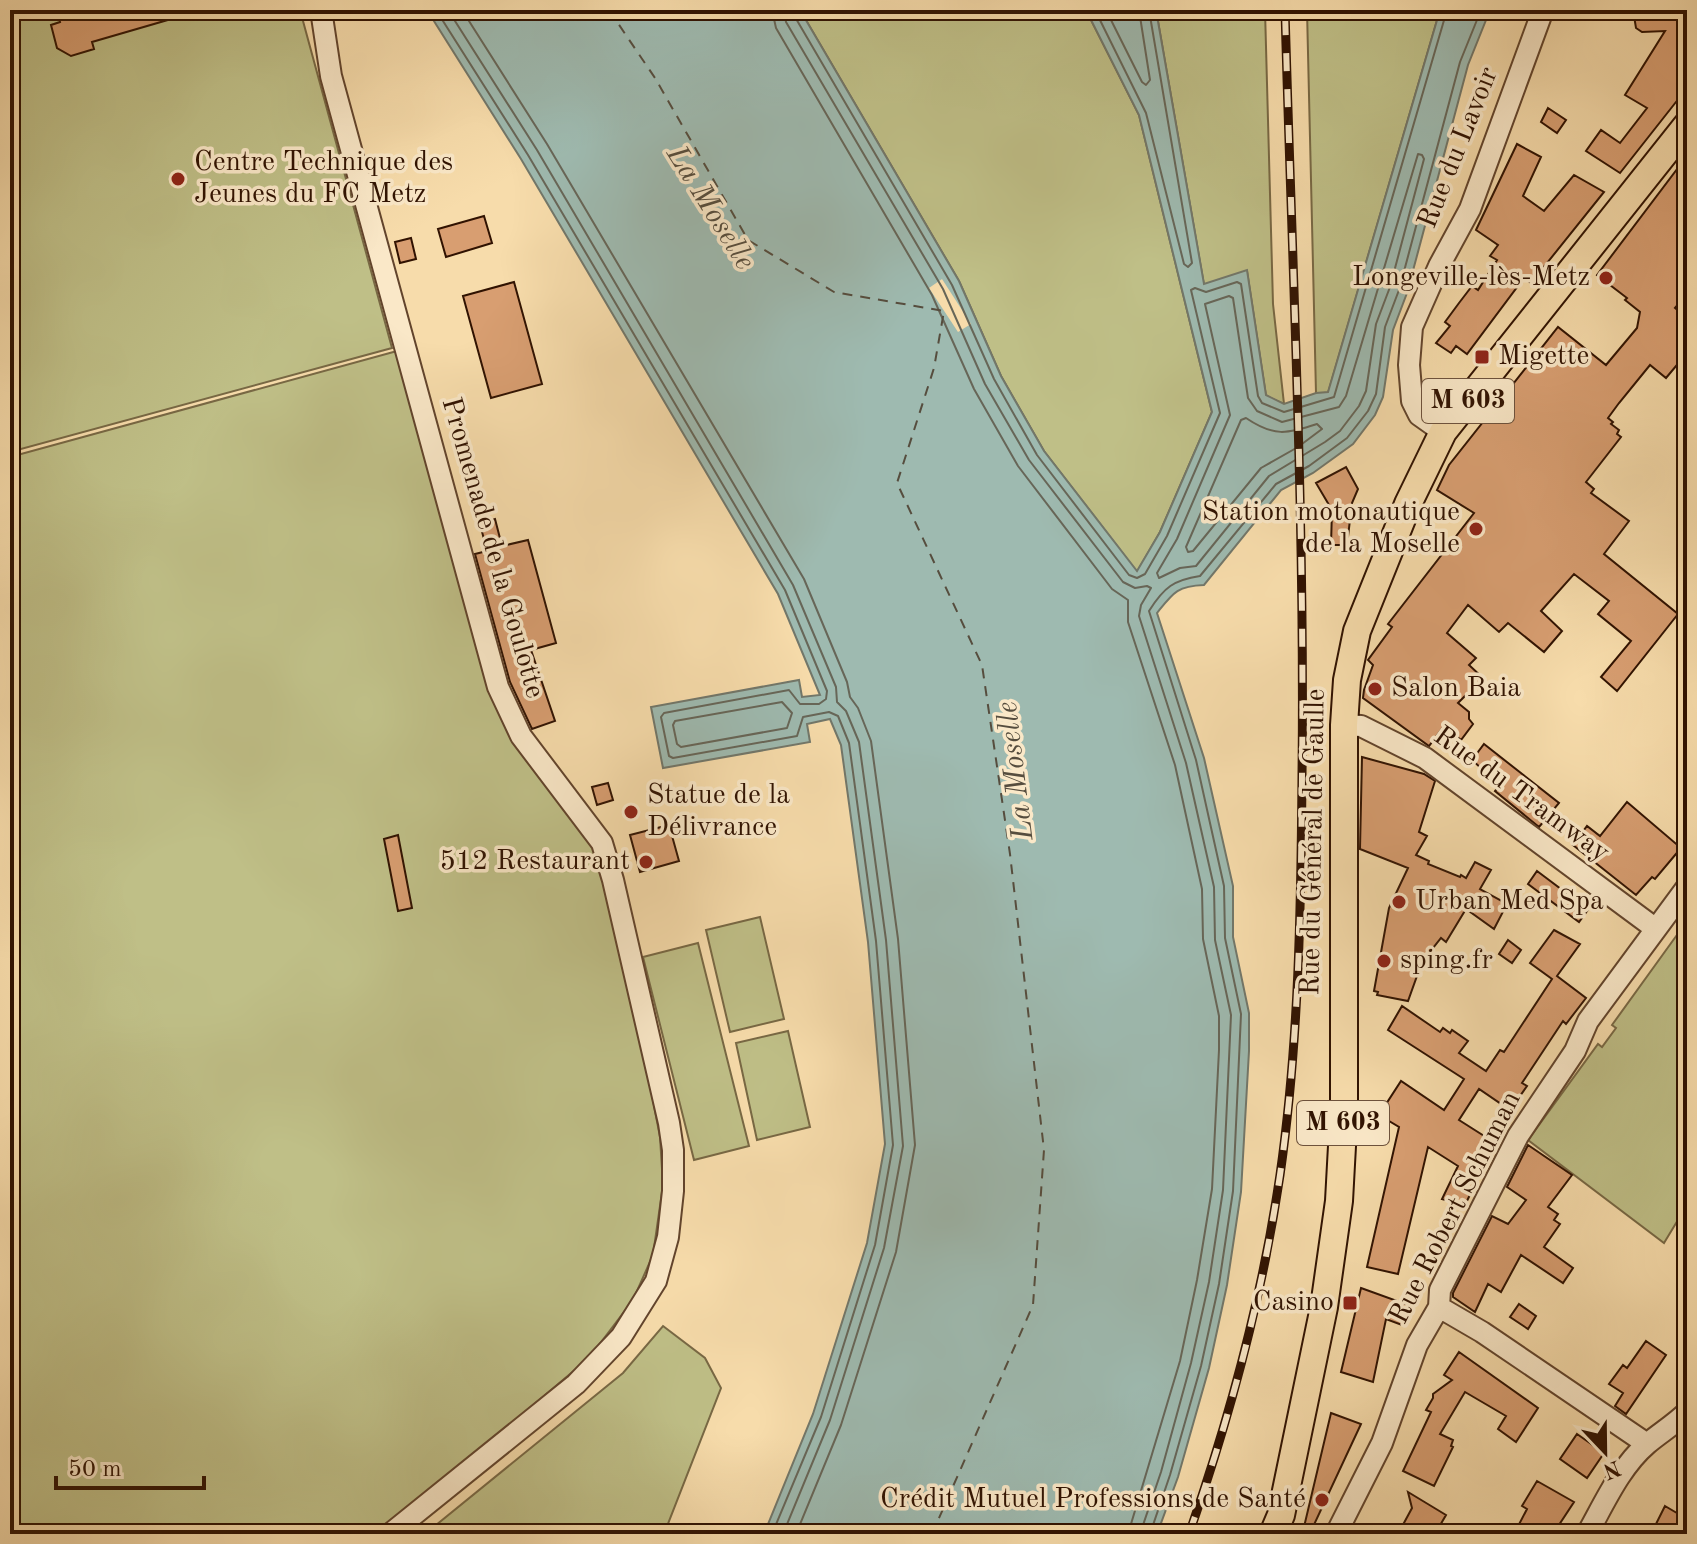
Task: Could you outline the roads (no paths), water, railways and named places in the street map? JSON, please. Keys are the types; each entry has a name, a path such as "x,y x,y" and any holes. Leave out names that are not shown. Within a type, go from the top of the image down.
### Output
{"main road":[{"name":"Rue du Général de Gaulle","path":"1278,1529 1324,1307 1339,1201 1344,1109 1344,725 1347,680 1357,631 1408,504 1443,432 1687,125"}],"street":[{"name":"Promenade de la Goulotte","path":"321,10 331,76 498,687 521,736 602,843 617,895 673,1150 668,1237 656,1281 621,1337 576,1384 390,1534"},
{"name":"Rue du Lavoir","path":"1443,432 1419,415 1412,401 1409,365 1412,327 1439,266 1470,209 1543,10"},
{"name":"Rue du Tramway","path":"1344,725 1361,726 1425,758 1656,929"},
{"name":"Rue Robert Schuman","path":"1336,1534 1382,1443 1417,1345 1439,1307 1440,1290 1518,1136 1575,1051 1588,1021 1687,887"},
{"path":"1439,1307 1482,1332 1647,1444"},
{"path":"1587,1534 1616,1483 1647,1444 1687,1412"}],"water":[{"name":"La Moselle","path":"427,10 800,10 959,281 1001,376 1044,451 1137,571 1160,532 1212,412 1139,115 1086,10 1156,10 1204,284 1247,270 1266,395 1284,404 1328,392 1440,10 1490,10 1468,65 1407,293 1393,330 1383,397 1375,415 1353,444 1313,473 1281,490 1204,585 1176,592 1157,613 1204,758 1233,886 1233,937 1249,1013 1249,1051 1241,1192 1227,1285 1209,1368 1178,1477 1157,1534 764,1534 813,1414 867,1243 885,1144 868,942 841,745 830,719 807,724 810,742 663,768 651,707 799,680 802,697 820,695 778,594 521,159"}],"railway":[{"path":"1189,1534 1231,1401 1264,1267 1280,1175 1295,1025 1301,875 1302,584 1285,10"}],"place":[{"name":"Centre Technique des Jeunes du FC Metz","path":"178,179"},
{"name":"Longeville-lès-Metz","path":"1606,278"},
{"name":"Migette","path":"1482,357"},
{"name":"Station motonautique de la Moselle","path":"1476,529"},
{"name":"Salon Baia","path":"1375,689"},
{"name":"Statue de la Délivrance","path":"631,812"},
{"name":"512 Restaurant","path":"646,862"},
{"name":"Urban Med Spa","path":"1399,902"},
{"name":"sping.fr","path":"1384,961"},
{"name":"Casino","path":"1350,1303"},
{"name":"Crédit Mutuel Professions de Santé","path":"1322,1500"}]}
